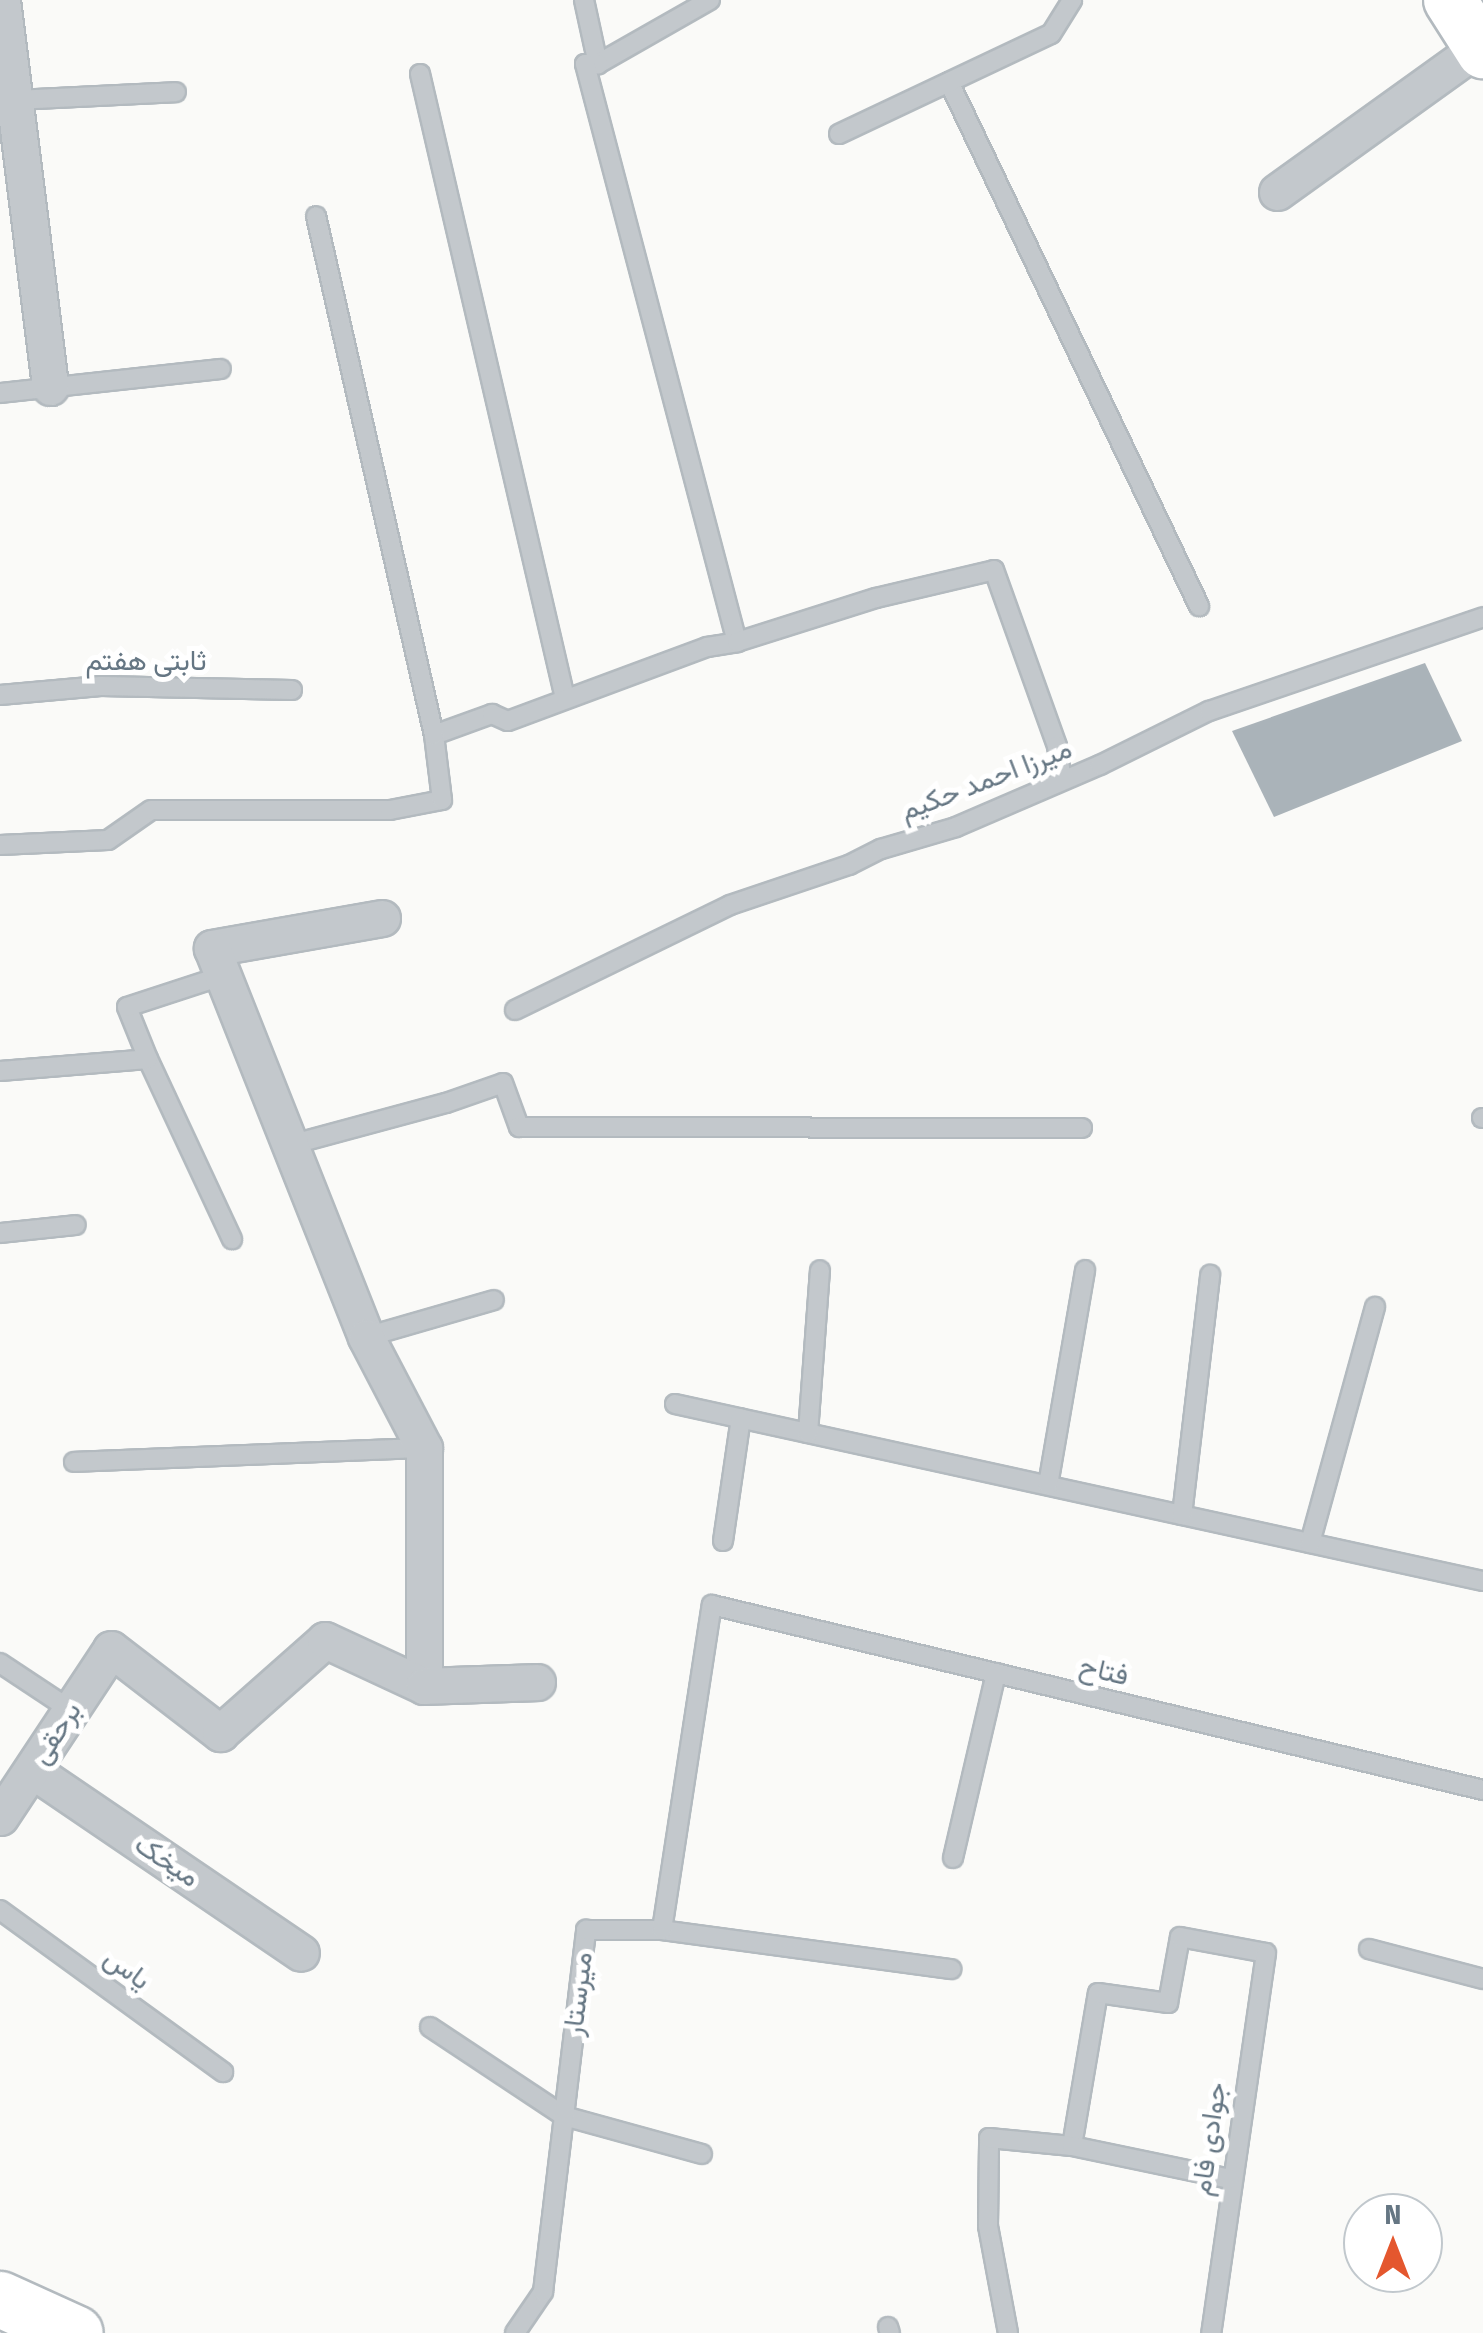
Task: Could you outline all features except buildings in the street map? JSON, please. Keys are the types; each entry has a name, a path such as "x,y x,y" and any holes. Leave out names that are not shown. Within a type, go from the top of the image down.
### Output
{"main road":[{"path":"0,2299 76,2333"}],"street":[{"path":"2,0 50,387"},
{"path":"1276,192 1482,48 1450,0"},
{"path":"382,918 212,948 226,975 366,1337 424,1448 424,1686 537,1682"},
{"name":"برحقی","path":"0,1816 110,1650 220,1733 325,1640 424,1686"},
{"name":"میخک","path":"32,1770 301,1953"}],"lane":[{"path":"584,0 598,64"},
{"path":"710,0 598,64 584,64 737,642"},
{"path":"839,134 1051,34 1072,0"},
{"path":"420,74 564,698"},
{"path":"949,82 1199,606"},
{"path":"14,100 176,92"},
{"path":"0,845 108,840 150,810 390,810 442,800 434,735 316,216"},
{"path":"0,394 221,368"},
{"path":"434,735 492,714 508,721 707,648 876,598 994,570 1057,746 1062,780"},
{"name":"میرزا احمد حکیم","path":"516,1010 730,905 956,826 1209,711 1483,617"},
{"name":"ثابتی هفتم","path":"0,695 102,686 292,690"},
{"path":"226,975 127,1007 232,1239"},
{"path":"0,1071 148,1059"},
{"path":"290,1145 446,1103 503,1083 519,1127 1082,1128"},
{"path":"0,1233 76,1224"},
{"path":"808,1433 820,1270"},
{"path":"1048,1486 1085,1270"},
{"path":"1182,1515 1210,1275"},
{"path":"366,1337 494,1300"},
{"path":"1310,1543 1375,1307"},
{"path":"675,1404 1483,1581"},
{"path":"723,1541 741,1418"},
{"path":"74,1462 424,1448"},
{"name":"فتاح","path":"662,1930 712,1605 1483,1790"},
{"path":"0,1662 71,1710"},
{"path":"953,1858 996,1673"},
{"name":"یاس","path":"0,1910 222,2072"},
{"name":"میرستار","path":"515,2333 544,2292 586,1930 662,1930"},
{"path":"662,1930 950,1970"},
{"name":"جوادی فام","path":"1072,2146 1098,1992 1168,2003 1180,1937 1266,1953 1230,2179 1211,2333"},
{"path":"1368,1949 1483,1980"},
{"path":"430,2027 564,2116 702,2154"},
{"path":"1008,2333 988,2226 989,2138 1072,2146 1230,2179"}]}
